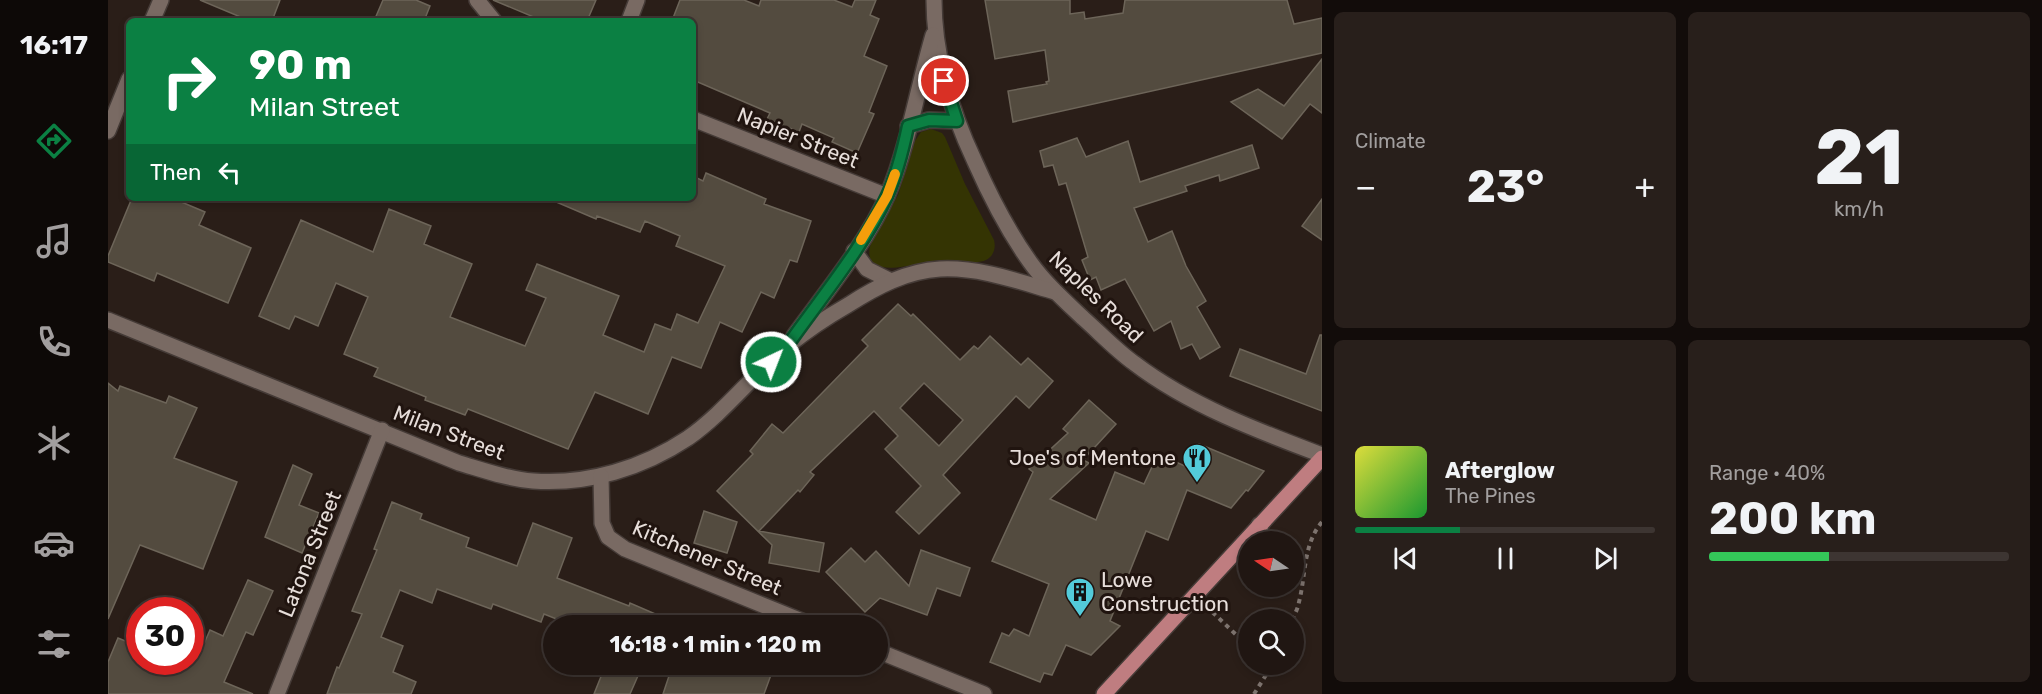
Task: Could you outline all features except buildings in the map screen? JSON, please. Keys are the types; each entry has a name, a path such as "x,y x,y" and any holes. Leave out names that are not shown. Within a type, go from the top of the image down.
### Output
{"main road":[{"path":"1104,694 1322,456"}],"street":[{"path":"153,18 161,0"},
{"path":"477,0 492,18"},
{"path":"630,18 638,0"},
{"name":"Naples Road","path":"934,0 935,26 944,81 957,121 979,172 1008,228 1030,262 1054,292 1134,364 1184,396 1273,437 1322,456"},
{"name":"Milan Street","path":"787,346 854,251 887,196 897,170 935,26"},
{"path":"108,131 126,86"},
{"name":"Napier Street","path":"696,120 887,196"},
{"path":"908,126 929,120 957,121"},
{"path":"854,251 867,269 891,281"},
{"name":"Milan Street","path":"108,320 459,463 507,477 533,481 559,481 602,476 645,462 689,437 738,394 787,346 831,315 873,289 891,281 921,271 962,270 990,273 1054,292"},
{"name":"Latona Street","path":"277,694 382,430"},
{"name":"Kitchener Street","path":"602,476 602,523 608,537 625,549 787,615"},
{"path":"1259,525 1261,531"},
{"path":"888,655 984,694"}],"path":[{"path":"1297,609 1304,564 1315,530 1322,522"},
{"path":"1195,596 1238,637"},
{"path":"1254,694 1266,675"}],"shaded area":[{"path":"931,129 942,133 945,137 965,184 994,240 994,252 982,261 940,260 894,268 874,264 869,256 871,243 898,195 915,141 921,132"}],"slow traffic":[{"path":"861,240 887,196 895,174"}],"place":[{"name":"Joe's of Mentone","path":"1197,484"},
{"name":"Lowe Construction","path":"1080,618"}],"route":[{"path":"771,362 787,346 874,220 897,170 908,126 929,120 957,121 944,81"}]}
